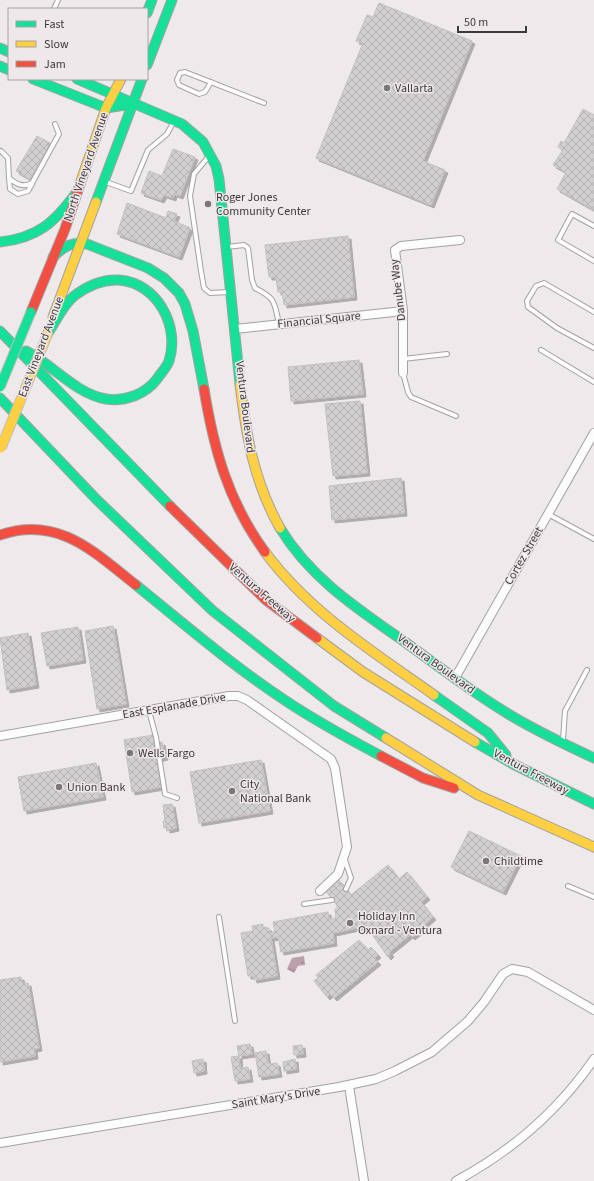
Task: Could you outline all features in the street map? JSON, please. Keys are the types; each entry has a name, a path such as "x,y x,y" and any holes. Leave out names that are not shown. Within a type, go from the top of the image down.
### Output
{"main road":[{"path":"148,11 152,0"},
{"path":"148,62 172,0"},
{"path":"36,80 106,108 132,104"},
{"path":"80,80 113,93 132,104"},
{"name":"North Vineyard Avenue","path":"53,256 65,229 106,108 120,80"},
{"name":"North Vineyard Avenue","path":"81,243 142,80"},
{"name":"Ventura Boulevard","path":"132,104 149,109 174,120 193,132 210,154 219,180 246,427 251,460 259,485 283,532 309,566 330,587 455,678 500,709 562,743 594,758"},
{"path":"0,242 25,238 39,233 52,223 77,192"},
{"path":"53,256 64,246 81,243 150,269 171,284 180,296 187,311 193,333 216,450 225,478 240,512 256,542 277,569 300,593 337,626 488,733 513,764"},
{"name":"East Vineyard Avenue","path":"0,449 48,333 81,243"},
{"name":"East Vineyard Avenue","path":"0,387 53,256"},
{"path":"10,341 48,364 86,393 107,399 132,397 148,389 162,375 170,362 173,346 173,330 169,316 162,303 138,284 122,280 107,280 90,285 74,296 48,333"},
{"name":"Ventura Freeway","path":"0,331 148,485 266,600 363,672 435,718 513,764 594,804"},
{"path":"0,398 97,500 213,611 334,706 478,795"},
{"path":"0,412 25,426"},
{"path":"0,535 12,531 37,529 50,530 75,539 89,548 228,659 286,701 340,734 423,778 478,795 594,847"}],"street":[{"name":"Danube Way","path":"403,373 403,311 394,253 396,249 401,246 460,240"},
{"name":"Financial Square","path":"235,329 403,311"},
{"name":"Cortez Street","path":"455,678 594,433"},
{"name":"East Esplanade Drive","path":"0,736 229,696 238,696 247,700 331,759 334,768 347,847 338,874 320,891"},
{"name":"Saint Mary's Drive","path":"0,1143 349,1086 376,1079 432,1052 468,1022 503,974 512,969 528,972 594,1010"},
{"path":"456,1181 503,1153 532,1131 561,1102 594,1059"},
{"path":"349,1086 364,1181"}],"lane":[{"path":"211,82 205,92 199,94 178,85 177,80 180,73 185,72 211,82 264,103"},
{"path":"104,182 131,191 148,150 157,140 167,134 174,120"},
{"path":"1,151 8,158 10,189 18,194 28,191 59,134 55,124"},
{"path":"210,154 194,174 190,196 201,271 204,288 210,292 231,292"},
{"path":"10,178 23,186 32,183"},
{"path":"594,226 572,214 558,240 594,261"},
{"path":"226,248 244,246 248,248 252,280 255,288 268,294 274,301 279,324"},
{"path":"594,312 544,283 536,286 527,302 528,308 557,328 594,348"},
{"path":"541,350 594,382"},
{"path":"403,359 447,354"},
{"path":"403,373 408,392 411,397 456,416"},
{"path":"548,514 594,539"},
{"path":"562,743 565,711 587,670"},
{"path":"149,711 156,737 165,794 177,798"},
{"path":"344,857 351,878 346,889"},
{"path":"568,886 594,897"},
{"path":"304,904 332,900"},
{"path":"219,917 235,1021"}],"water":[{"path":"304,956 305,965 298,966 294,973 287,969 292,958"}],"building":[{"path":"379,3 472,41 423,161 445,170 431,205 316,158 363,43 356,41 367,15 373,17"},
{"path":"583,109 594,115 594,210 557,189 566,172 553,165 563,150 558,147 561,141 564,143"},
{"path":"37,136 50,143 30,179 16,171"},
{"path":"173,149 195,157 180,196 174,194 173,198 164,195 161,200 141,193 149,171 162,176"},
{"path":"127,203 166,218 168,211 177,214 174,221 190,228 179,257 117,234"},
{"path":"348,236 354,297 284,305 282,292 278,292 276,277 269,277 265,245"},
{"path":"359,360 363,394 291,401 288,367"},
{"path":"360,401 367,473 333,476 325,404"},
{"path":"401,478 404,513 332,520 329,486"},
{"path":"113,626 126,704 97,709 85,631"},
{"path":"78,627 83,660 47,666 41,633"},
{"path":"28,633 36,685 7,690 0,638"},
{"path":"153,735 161,787 132,792 124,740"},
{"path":"162,742 165,757 157,759 154,744"},
{"path":"261,760 270,811 199,823 190,772"},
{"path":"96,763 103,797 24,811 18,777"},
{"path":"172,804 176,828 167,830 167,827 164,828 163,821 165,821 163,805"},
{"name":"Childtime","path":"469,831 521,856 503,892 451,867"},
{"name":"Holiday Inn Oxnard - Ventura","path":"388,865 399,879 407,872 427,897 421,902 433,917 425,924 426,926 412,937 410,935 389,952 391,954 388,957 366,926 333,933 334,943 281,952 278,937 271,938 277,976 254,980 253,976 248,976 241,933 253,931 252,926 263,924 263,928 269,928 269,933 275,932 273,922 328,912 329,919 333,919 336,917 335,909 338,907 326,891 339,880 351,895"},
{"path":"359,940 368,950 371,947 378,955 374,958 378,962 334,998 330,994 327,997 314,981 318,978 316,975"},
{"path":"21,977 22,984 28,983 39,1048 34,1049 35,1056 0,1062 0,980"},
{"path":"250,1044 252,1054 239,1056 237,1046"},
{"path":"302,1045 303,1054 294,1055 293,1046"},
{"path":"266,1051 268,1064 277,1063 279,1074 259,1077 255,1053"},
{"path":"239,1056 240,1069 248,1067 250,1079 235,1081 231,1057"},
{"path":"203,1059 204,1071 194,1073 192,1061"},
{"path":"295,1059 296,1069 284,1071 283,1062"}],"traffic: fast":[{"path":"148,10 152,0"},
{"path":"148,62 172,0"},
{"path":"0,48 8,52"},
{"path":"0,66 8,70"},
{"path":"36,80 106,108 132,104"},
{"path":"79,80 182,124 203,142 216,166 219,179 240,384"},
{"path":"96,202 142,80"},
{"path":"0,242 25,237 44,227 61,212 77,192"},
{"path":"53,257 60,250 72,244 82,243 148,268 164,278 179,293 185,304 193,331 204,389"},
{"path":"26,351 85,391 95,396 113,400 128,398 147,389 164,370 169,361 172,348 168,321 163,309 155,298 145,289 133,283 119,280 95,284 74,296 63,308 48,333"},
{"path":"0,387 31,312"},
{"path":"0,331 170,506"},
{"path":"0,398 97,500 213,611 334,706 386,738"},
{"path":"280,528 292,546 320,577 353,605 456,680 496,707 562,743 594,758"},
{"path":"136,585 266,688 321,723 381,756"},
{"path":"434,695 488,733 506,755"},
{"path":"475,742 513,764 594,804"}],"traffic: slow":[{"path":"80,184 106,108 120,80"},
{"path":"53,317 96,202"},
{"path":"1,448 48,333"},
{"path":"240,384 252,458 271,511 280,528"},
{"path":"265,552 282,574 322,613 366,647 434,695"},
{"path":"317,638 363,672 475,742"},
{"path":"386,738 478,795 594,847"}],"traffic: jam":[{"path":"31,312 65,229 80,184"},
{"path":"204,389 213,433 224,474 241,514 265,552"},
{"path":"170,506 266,600 317,638"},
{"path":"0,535 21,530 40,530 57,533 90,549 136,585"},
{"path":"381,756 423,778 454,788"}],"place":[{"name":"Vallarta","path":"387,88"},
{"name":"Roger Jones Community Center","path":"208,204"},
{"name":"Wells Fargo","path":"130,753"},
{"name":"Union Bank","path":"59,787"},
{"name":"City National Bank","path":"232,791"},
{"name":"Childtime","path":"486,861"},
{"name":"Holiday Inn Oxnard - Ventura","path":"350,923"}]}
